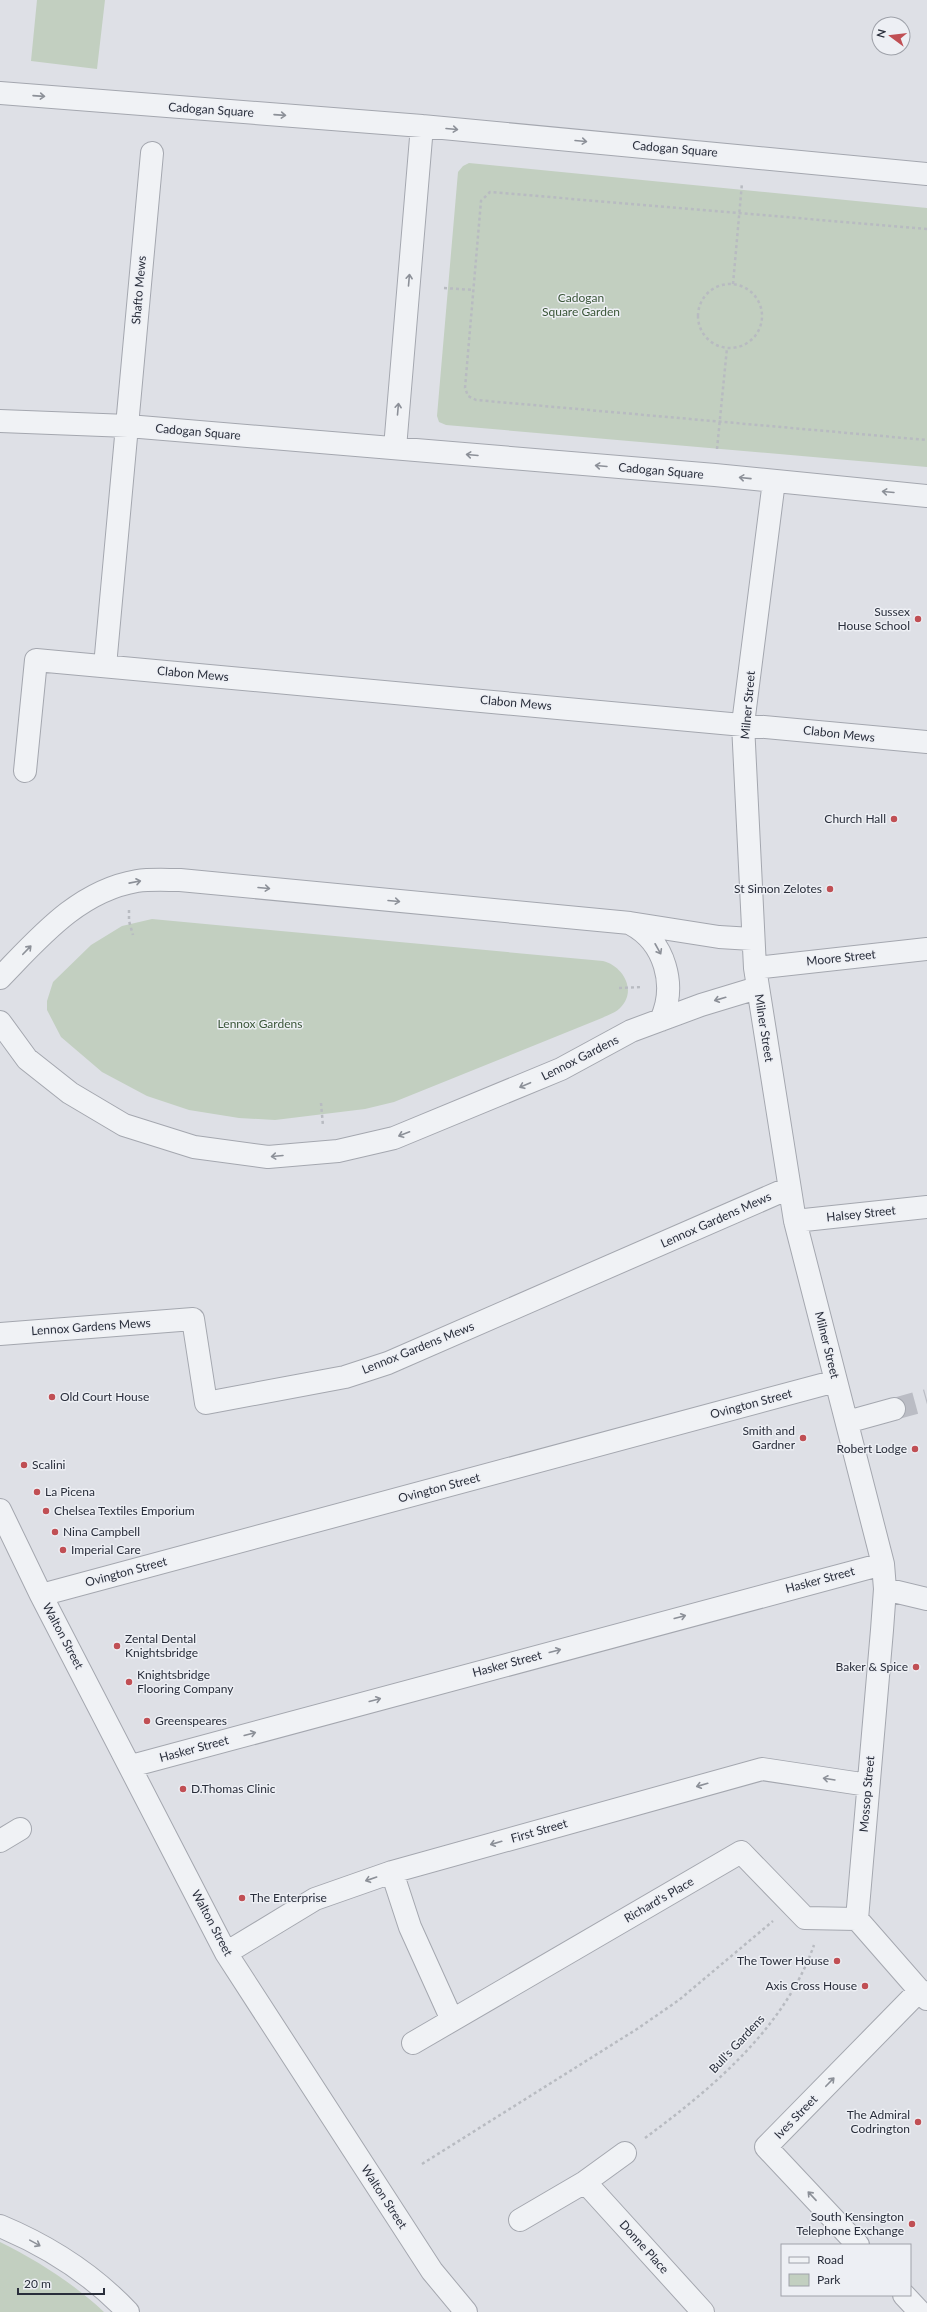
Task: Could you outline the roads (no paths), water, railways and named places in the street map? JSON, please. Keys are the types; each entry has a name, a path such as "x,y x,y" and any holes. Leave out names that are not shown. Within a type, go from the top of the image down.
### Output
{"street":[{"name":"Cadogan Square","path":"0,93 422,126 927,174"},
{"path":"395,448 422,126"},
{"name":"Shafto Mews","path":"128,426 152,153"},
{"name":"Cadogan Square","path":"0,421 128,426 774,481 927,496"},
{"path":"105,666 128,426"},
{"name":"Milner Street","path":"774,481 743,724 752,939 756,978 795,1221 883,1564"},
{"name":"Clabon Mews","path":"25,771 36,660 927,742"},
{"path":"0,978 52,925 84,902 111,889 138,881 180,880 630,923 719,937 752,939"},
{"path":"630,923 642,930 653,941 666,969 668,995 666,1009 661,1020"},
{"name":"Moore Street","path":"756,978 927,949"},
{"name":"Lennox Gardens","path":"0,1022 28,1059 70,1094 124,1124 194,1147 268,1157 338,1151 394,1138 561,1070 631,1031 661,1020 756,978"},
{"name":"Lennox Gardens Mews","path":"0,1334 193,1319 206,1403 253,1395 345,1377 388,1363 789,1188"},
{"name":"Halsey Street","path":"795,1221 927,1207"},
{"name":"Ovington Street","path":"41,1595 836,1381"},
{"path":"847,1422 894,1409"},
{"name":"Walton Street","path":"0,1510 41,1595 131,1766 226,1953 432,2271 466,2312"},
{"name":"Mossop Street","path":"857,1919 885,1589 883,1564"},
{"name":"Hasker Street","path":"131,1766 883,1564"},
{"path":"885,1589 927,1599"},
{"name":"First Street","path":"226,1953 315,1899 392,1872 762,1769 868,1785"},
{"path":"0,1841 20,1829"},
{"name":"Richard's Place","path":"413,2042 741,1852 799,1912 857,1919"},
{"path":"392,1872 410,1927 452,2020"},
{"path":"857,1919 924,1994"},
{"name":"Ives Street","path":"857,2244 766,2147 924,1994"},
{"path":"520,2220 585,2182 625,2153"},
{"name":"Donne Place","path":"585,2182 703,2312"},
{"path":"0,2226 24,2236 60,2256 112,2294 128,2312"},
{"path":"905,2296 920,2312"}],"tunnel":[{"path":"894,1409 927,1400"}],"place":[{"name":"Sussex House School","path":"918,619"},
{"name":"Church Hall","path":"894,819"},
{"name":"St Simon Zelotes","path":"830,889"},
{"name":"Old Court House","path":"52,1397"},
{"name":"Smith and Gardner","path":"803,1438"},
{"name":"Robert Lodge","path":"915,1449"},
{"name":"Scalini","path":"24,1465"},
{"name":"La Picena","path":"37,1492"},
{"name":"Chelsea Textiles Emporium","path":"46,1511"},
{"name":"Nina Campbell","path":"55,1532"},
{"name":"Imperial Care","path":"63,1550"},
{"name":"Zental Dental Knightsbridge","path":"117,1646"},
{"name":"Baker & Spice","path":"916,1667"},
{"name":"Knightsbridge Flooring Company","path":"129,1682"},
{"name":"Greenspeares","path":"147,1721"},
{"name":"D.Thomas Clinic","path":"183,1789"},
{"name":"The Enterprise","path":"242,1898"},
{"name":"The Tower House","path":"837,1961"},
{"name":"Axis Cross House","path":"865,1986"},
{"name":"The Admiral Codrington","path":"918,2122"},
{"name":"South Kensington Telephone Exchange","path":"912,2224"}],"park label":[{"name":"Cadogan Square Garden","path":"581,305"}]}
